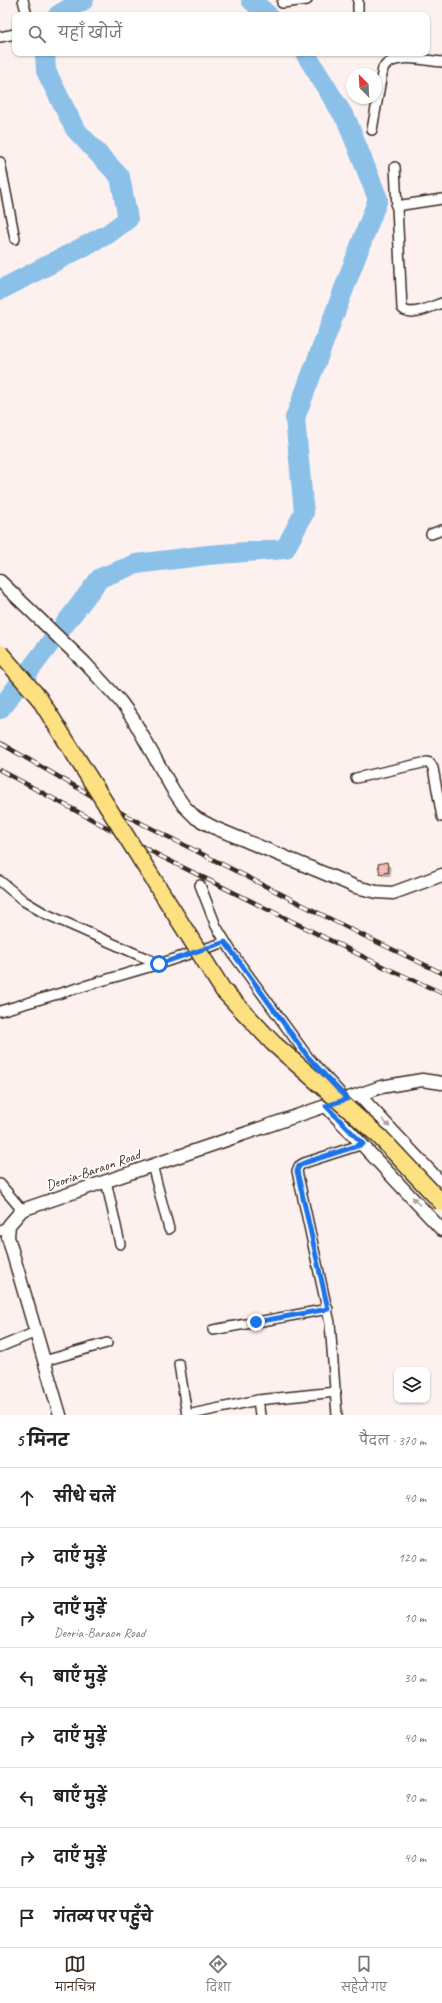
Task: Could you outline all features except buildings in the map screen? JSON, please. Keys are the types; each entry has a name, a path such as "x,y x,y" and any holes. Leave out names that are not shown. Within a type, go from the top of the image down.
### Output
{"highway":[{"path":"0,653 39,698 223,990 273,1043 380,1137 442,1203"}],"street":[{"path":"23,0 26,12"},
{"path":"282,3 307,0"},
{"path":"358,0 358,12"},
{"path":"0,37 12,35"},
{"path":"372,130 383,68 386,64 404,59 442,62"},
{"path":"0,162 15,239"},
{"path":"395,167 402,308 404,311 410,313 442,303"},
{"path":"396,206 442,199"},
{"path":"431,534 442,530"},
{"path":"0,581 12,590 85,663 133,719 173,790 184,806 196,818 215,828 356,887 377,892 393,893 442,875"},
{"path":"356,778 427,762 430,763 433,768 442,817"},
{"path":"0,881 24,901 44,913 159,964"},
{"path":"200,885 210,913 225,942 308,1057 347,1099"},
{"path":"0,1010 159,964 225,942"},
{"name":"Deoria-Baraon Road","path":"22,1210 381,1087 422,1080 442,1083"},
{"path":"359,1094 442,1184"},
{"path":"326,1106 442,1230"},
{"path":"337,1415 328,1309 297,1171 299,1166 304,1163 363,1144"},
{"path":"152,1165 169,1229"},
{"path":"106,1181 120,1244"},
{"path":"0,1184 22,1210 4,1228 8,1237 60,1415"},
{"path":"213,1330 328,1309"},
{"path":"0,1347 36,1332"},
{"path":"44,1361 107,1344"},
{"path":"179,1364 187,1415 258,1400 336,1392"},
{"path":"258,1400 260,1415"}],"waterway":[{"path":"63,12 84,0"},
{"path":"251,0 265,12"},
{"path":"0,290 108,234 128,219 120,177 75,129 46,71 45,56"},
{"path":"0,709 100,578 136,564 208,555 285,549 304,513 295,418 378,199 347,121 307,56"}],"railway":[{"path":"0,743 125,815 358,933 442,973"},
{"path":"0,770 160,856 384,967 442,993"}],"route":[{"path":"159,964 225,942 308,1057 347,1099 326,1106 363,1144 304,1163 299,1166 297,1171 328,1309 256,1322"}]}
